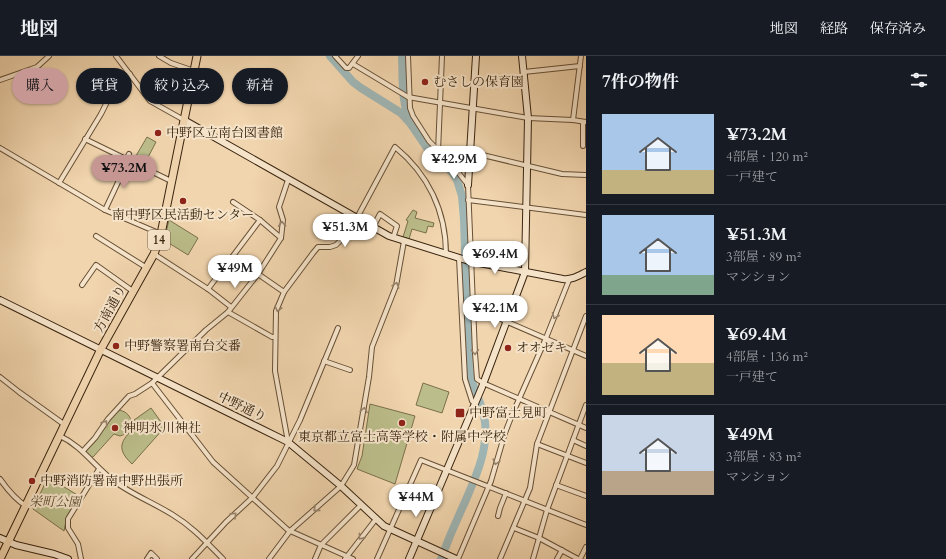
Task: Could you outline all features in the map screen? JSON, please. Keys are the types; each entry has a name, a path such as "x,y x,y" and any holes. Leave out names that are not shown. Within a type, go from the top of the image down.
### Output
{"main road":[{"name":"方南通り","path":"195,68 197,56"},
{"name":"方南通り","path":"0,559 101,349 154,254 161,234 187,104"}],"street":[{"path":"0,80 37,67 49,56"},
{"path":"116,56 125,68"},
{"path":"159,56 186,68"},
{"path":"335,56 346,68 349,68 358,56"},
{"path":"408,56 409,97 410,108 413,116 429,141 454,166 468,185"},
{"path":"438,151 442,56"},
{"path":"476,56 473,66 468,185 476,376 477,379 483,383 586,428"},
{"path":"408,559 480,392 525,272 528,118 522,56"},
{"path":"573,120 581,56"},
{"path":"353,64 409,97 528,118 573,120 584,122 583,146"},
{"path":"524,72 580,66"},
{"path":"132,77 150,101 393,238 470,261 569,280 586,272"},
{"path":"59,183 106,104"},
{"path":"85,140 171,181"},
{"path":"288,442 275,371 276,310 284,292 318,247 330,247 336,245 356,218 395,147 422,175 434,194 445,233 446,254"},
{"path":"0,148 80,197 105,210 161,234"},
{"path":"470,152 562,174 586,175"},
{"path":"105,210 129,154"},
{"path":"83,451 95,438 108,419 129,396 135,394 150,384 206,330 228,312 252,282 281,238 283,220 279,207 288,180"},
{"path":"468,200 586,216"},
{"path":"233,202 260,220 281,238"},
{"path":"373,227 380,214 397,226 393,238"},
{"path":"208,289 260,220"},
{"path":"96,236 146,268"},
{"path":"269,559 290,531 341,486 354,465 369,377 372,347 396,286 404,241"},
{"path":"154,254 208,289 231,307"},
{"path":"460,258 465,379 472,401 475,403"},
{"path":"82,285 96,265 134,292"},
{"path":"258,274 284,292"},
{"path":"457,559 488,487 505,433 569,280"},
{"name":"中野通り","path":"0,300 288,442 341,486 390,530 457,559"},
{"path":"473,307 586,356"},
{"path":"228,312 272,337 275,337"},
{"path":"500,559 526,501 530,488 537,444 574,351 586,316"},
{"path":"192,559 208,544 226,522 252,497 277,466 300,420 338,328"},
{"path":"324,361 350,370"},
{"path":"0,377 18,392 65,425"},
{"path":"150,384 213,462 288,530 346,558 353,559"},
{"path":"533,559 547,510 586,405"},
{"path":"60,436 83,451 116,483 173,515 194,529 223,559"},
{"path":"573,440 586,446"},
{"path":"537,444 586,463"},
{"path":"377,559 420,460 586,525"},
{"path":"81,559 78,544 68,528 68,519 100,469"},
{"path":"0,479 15,497 26,506"},
{"path":"556,484 586,496"},
{"path":"498,516 506,494"},
{"path":"315,559 321,545 361,505"},
{"path":"346,558 376,519"},
{"path":"514,528 539,538 579,559 586,547"},
{"path":"0,538 30,549 54,554 68,559"},
{"path":"557,559 562,550"},
{"path":"147,559 151,553 157,559"}],"green space":[{"path":"147,137 156,142 143,167 133,161"},
{"path":"413,210 417,212 415,218 434,223 433,227 428,226 426,233 412,229 409,239 403,237 408,221 406,220"},
{"path":"169,220 198,238 188,255 164,240"},
{"path":"423,383 449,392 442,413 416,405"},
{"path":"370,404 415,416 395,484 357,469 362,456"},
{"path":"151,408 164,428 132,464 123,452 122,443 137,424 134,420"},
{"path":"119,410 124,412 130,418 131,423 128,431 120,436 114,434 93,457 87,458 85,451 100,433 103,426"},
{"name":"栄町公園","path":"48,477 79,496 67,516 64,531 33,509"}],"waterway":[{"path":"330,56 353,82 401,113 410,123 427,148 452,172 457,180 462,196 469,369 472,383 484,415 485,443 477,473 441,559"},
{"path":"402,56 404,96 406,111 409,118"}],"place":[{"name":"むさしの保育園","path":"425,82"},
{"name":"中野区立南台図書館","path":"158,133"},
{"name":"南中野区民活動センター","path":"183,201"},
{"name":"中野警察署南台交番","path":"116,346"},
{"name":"オオゼキ","path":"508,348"},
{"name":"中野富士見町","path":"460,413"},
{"name":"東京都立富士高等学校・附属中学校","path":"402,423"},
{"name":"神明氷川神社","path":"115,428"},
{"name":"中野消防署南中野出張所","path":"32,481"}]}
